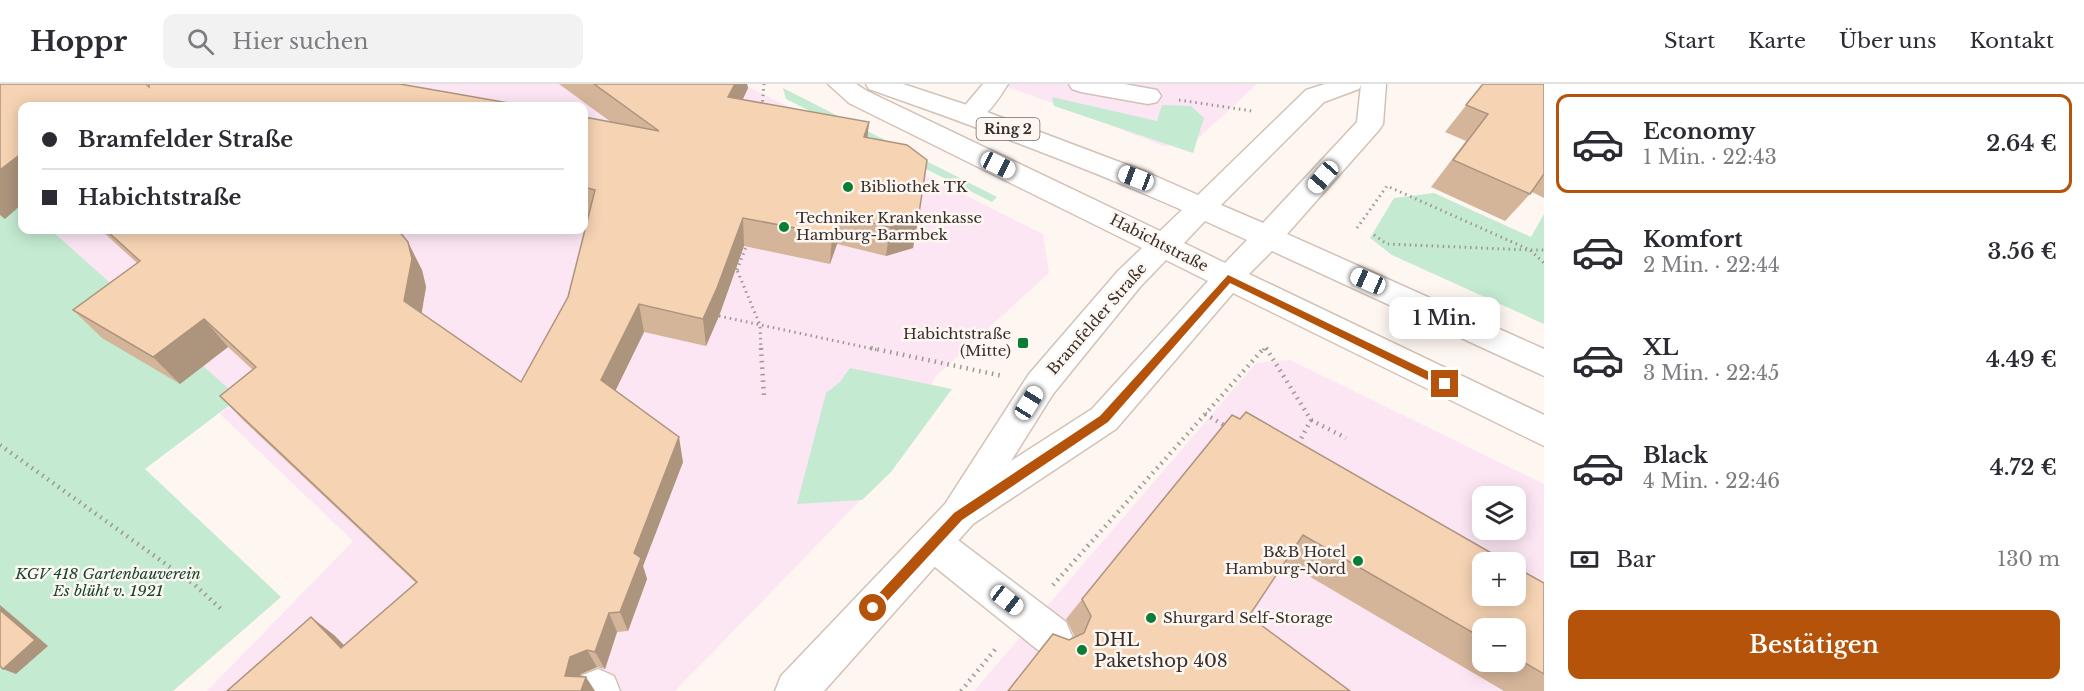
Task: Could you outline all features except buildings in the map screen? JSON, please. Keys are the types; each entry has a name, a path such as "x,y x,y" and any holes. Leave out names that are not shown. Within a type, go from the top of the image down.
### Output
{"main road":[{"name":"Habichtstraße","path":"840,84 858,97 1544,431"},
{"name":"Ring 2","path":"878,84 970,115 1136,178 1368,281 1544,363"},
{"path":"970,115 996,84"},
{"path":"1081,84 1148,96"},
{"name":"Bramfelder Straße","path":"796,691 946,530 1041,384 1129,279 1291,117 1315,96 1350,84"},
{"name":"Bramfelder Straße","path":"946,530 1104,419 1228,278 1298,206 1370,124 1374,84"},
{"path":"946,530 1039,625"}],"path":[{"path":"762,112 764,84"},
{"path":"1148,96 1291,117"},
{"path":"1357,228 1387,186 1530,250 1544,263"},
{"path":"1374,235 1387,243 1544,250"},
{"path":"736,270 746,247"},
{"path":"726,264 736,270 760,325 764,397"},
{"path":"719,316 1041,384"},
{"path":"961,691 1039,625 1205,414 1265,348 1311,420 1346,438"},
{"path":"1205,414 1233,430"},
{"path":"1293,454 1311,420"},
{"path":"0,445 195,585 223,611"}],"shaded area":[{"path":"0,84 743,84 1043,234 1049,273 936,376 880,480 675,691 207,691 353,541 220,414 238,398 55,234 588,234 588,102 18,102"},
{"path":"999,84 1257,84 1191,145 1163,146"},
{"path":"1290,360 1544,484 1544,691 974,691 1256,363"}],"green space":[{"path":"783,88 997,197 992,202 786,99"},
{"path":"1052,97 1157,121 1162,105 1191,106 1204,118 1193,153 1054,106"},
{"name":"KGV 418 Gartenbauverein Es blüht v. 1921","path":"0,184 18,200 18,234 55,234 239,398 145,469 281,597 173,691 0,691"},
{"path":"1434,193 1531,237 1544,214 1544,324 1392,255 1370,238 1394,198"},
{"path":"850,368 952,389 891,472 862,500 797,504 826,393 840,382"}],"place":[{"name":"Bibliothek TK","path":"848,187"},
{"name":"Techniker Krankenkasse Hamburg-Barmbek","path":"784,227"},
{"name":"Habichtstraße (Mitte)","path":"1023,343"},
{"name":"B&B Hotel Hamburg-Nord","path":"1358,561"},
{"name":"Shurgard Self-Storage","path":"1151,618"},
{"name":"DHL Paketshop 408","path":"1082,650"}],"route":[{"path":"873,608 958,516 1104,419 1228,278 1445,384"}]}
